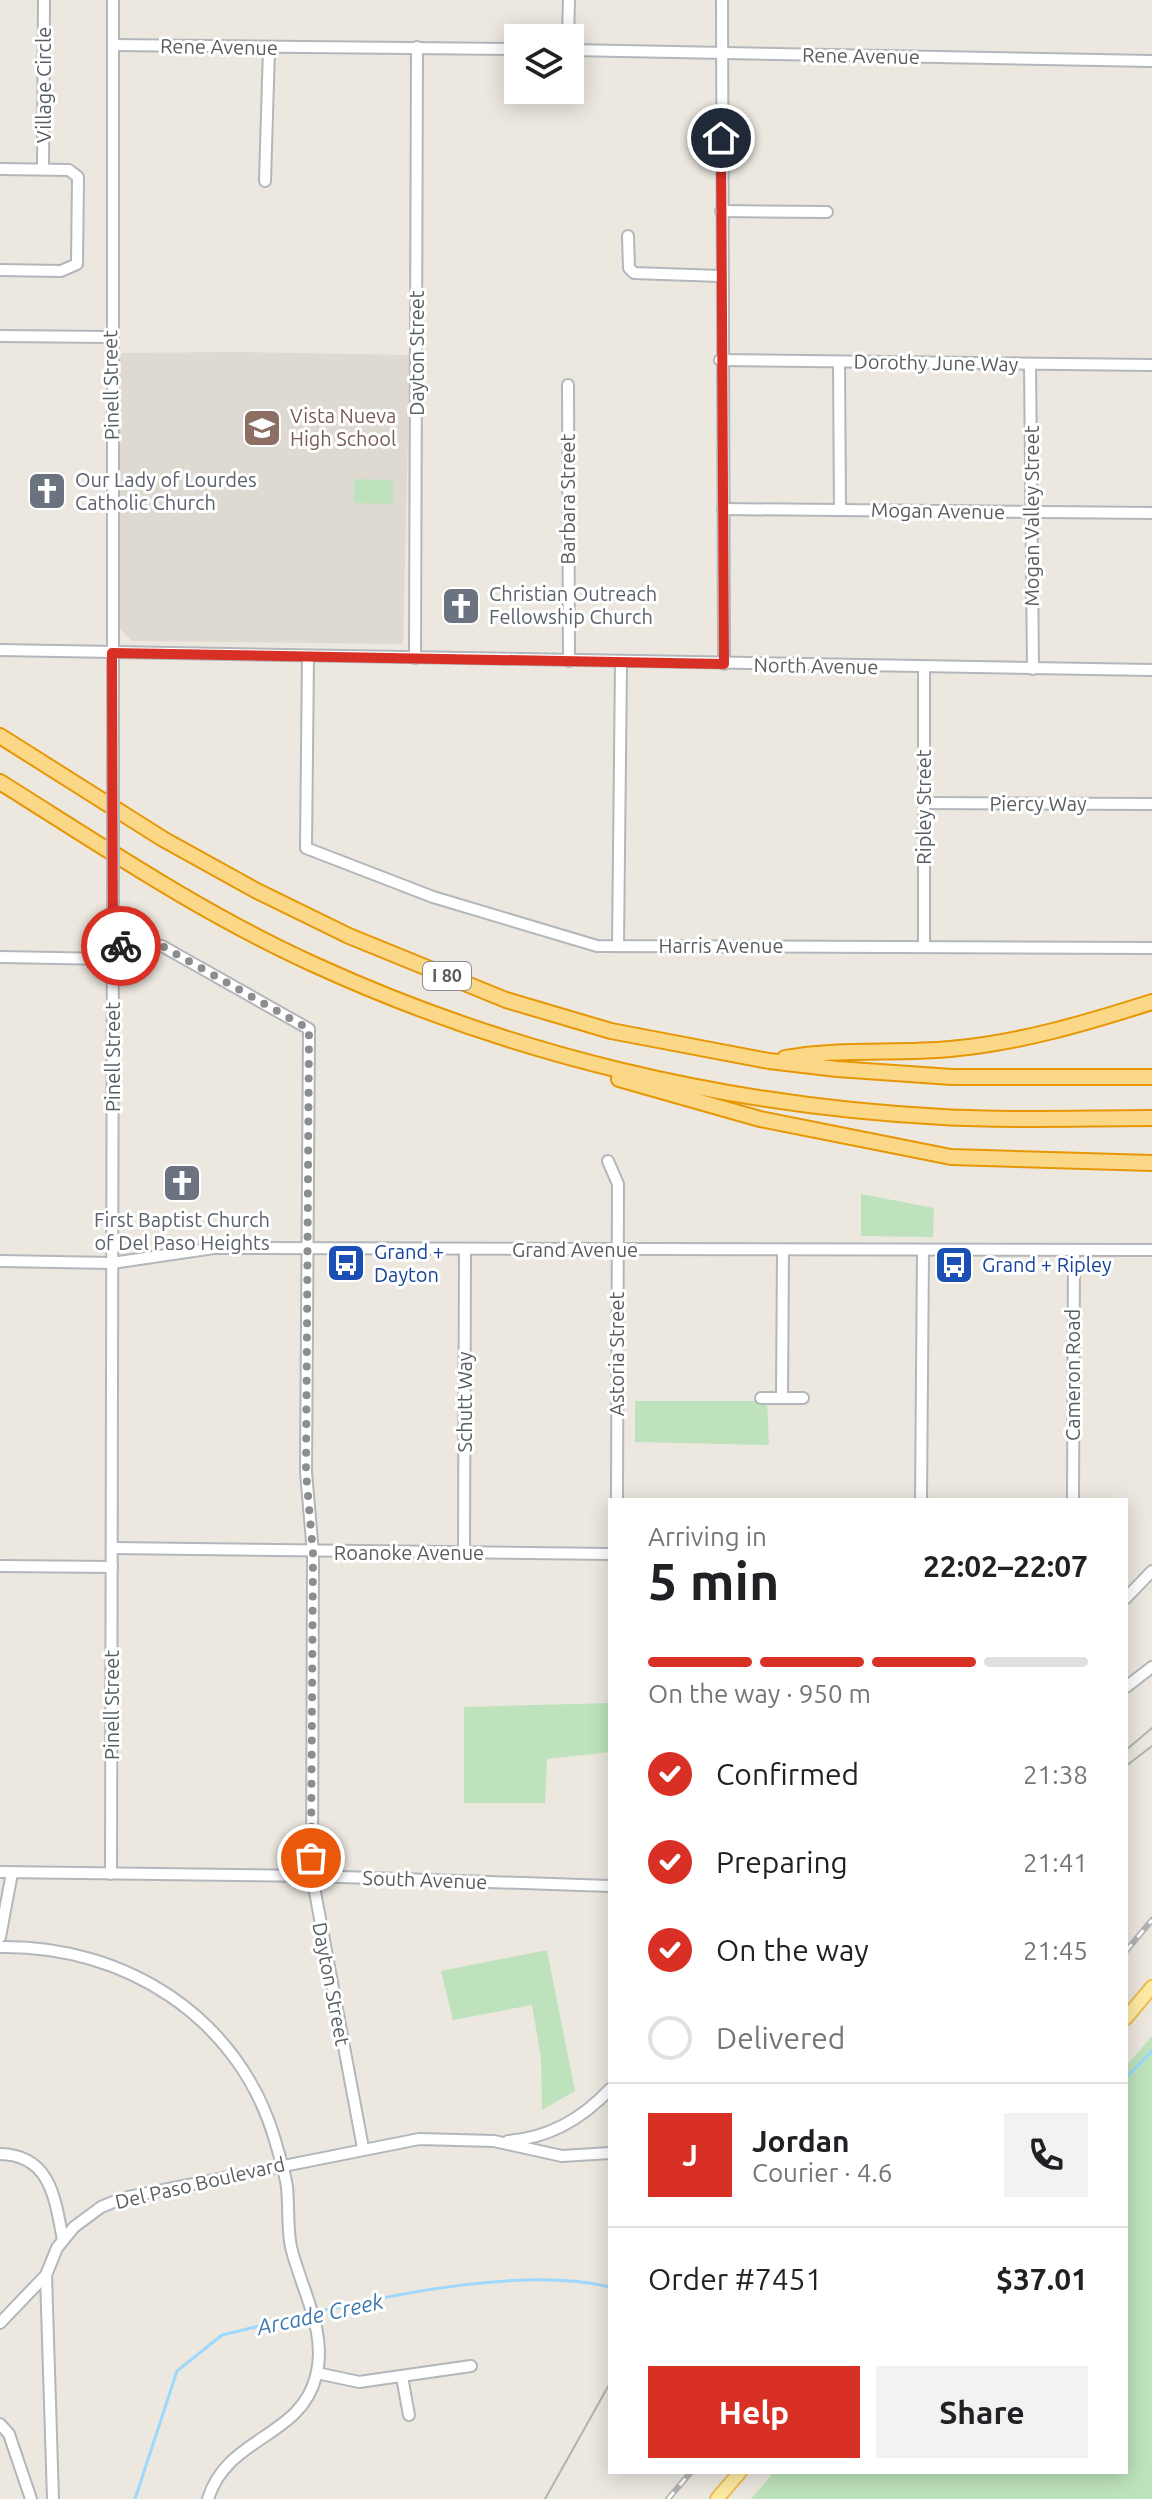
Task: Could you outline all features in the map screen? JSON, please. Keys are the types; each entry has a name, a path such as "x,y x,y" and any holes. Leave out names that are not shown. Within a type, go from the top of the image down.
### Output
{"highway":[{"name":"I 80","path":"0,736 163,839 255,890 349,936 506,1000 581,1022 769,1061 952,1077 1152,1077"},
{"name":"I 80","path":"0,782 205,909 313,964 425,1011 540,1049 616,1070 724,1093 834,1108 944,1117 1152,1118"},
{"path":"769,1061 817,1052 880,1054 979,1045 1037,1035 1152,1002"},
{"path":"540,1049 601,1074 855,1140 951,1157 1152,1163"}],"main road":[{"path":"1128,2016 1152,1987"},
{"path":"717,2499 738,2474"}],"street":[{"name":"Village Circle","path":"43,169 44,0"},
{"name":"Pinell Street","path":"111,1874 113,762 110,337 113,0"},
{"path":"568,24 569,0"},
{"path":"722,0 720,360 724,664"},
{"name":"Rene Avenue","path":"113,45 504,49"},
{"name":"Dayton Street","path":"415,658 417,47"},
{"path":"265,181 269,48"},
{"name":"Rene Avenue","path":"584,50 1152,61"},
{"name":"Village Circle","path":"0,169 69,170 78,177 77,264 61,271 0,270"},
{"path":"721,211 827,212"},
{"path":"628,236 629,268 634,273 720,276"},
{"path":"0,336 110,337"},
{"name":"Dorothy June Way","path":"720,360 1152,365"},
{"path":"839,362 840,510"},
{"name":"Mogan Valley Street","path":"1030,364 1033,669"},
{"name":"Barbara Street","path":"568,385 569,661"},
{"name":"Mogan Avenue","path":"723,509 1152,513"},
{"name":"North Avenue","path":"0,650 1152,670"},
{"name":"Harris Avenue","path":"308,656 306,848 509,922 597,946 1152,948"},
{"path":"618,946 621,663"},
{"name":"Ripley Street","path":"924,667 924,946"},
{"name":"Piercy Way","path":"924,803 1152,804"},
{"name":"Dayton Street","path":"113,946 162,946 309,1029 306,1472 313,1553 312,1876 363,2148"},
{"path":"0,957 113,959"},
{"name":"Astoria Street","path":"608,1161 618,1184 617,1498"},
{"name":"Grand Avenue","path":"0,1261 112,1263 214,1248 1152,1250"},
{"name":"Schutt Way","path":"464,1553 465,1250"},
{"path":"782,1398 783,1250"},
{"path":"921,1498 923,1250"},
{"name":"Cameron Road","path":"1073,1498 1074,1250"},
{"path":"761,1398 803,1398"},
{"name":"Roanoke Avenue","path":"112,1548 313,1553 608,1554"},
{"path":"0,1566 112,1567"},
{"path":"1128,1596 1152,1571"},
{"path":"1128,1685 1151,1668"},
{"name":"South Avenue","path":"0,1872 312,1876 608,1886"},
{"path":"0,1937 12,1873"},
{"path":"0,1947 44,1948 90,1957 143,1978 189,2009 219,2039 245,2072 266,2114 287,2188 288,2234 318,2335 317,2373 300,2409 276,2430 233,2458 216,2481 208,2499"},
{"path":"494,2141 532,2138 561,2128 608,2091"},
{"name":"Del Paso Boulevard","path":"53,2499 46,2275 63,2240 87,2216 123,2198 419,2139 494,2141 545,2154 608,2153"},
{"path":"0,2154 25,2158 47,2176 53,2190 63,2240"},
{"path":"0,2323 46,2275"},
{"path":"317,2373 359,2382 471,2366"},
{"path":"402,2377 409,2415"},
{"path":"0,2424 9,2434 31,2499"}],"shaded area":[{"name":"Vista Nueva High School","path":"116,353 410,355 403,644 132,641 116,625"}],"green space":[{"path":"354,479 393,480 393,504 354,503"},
{"path":"861,1194 934,1208 933,1237 861,1236"},
{"path":"635,1401 767,1401 769,1445 635,1442"},
{"path":"608,1703 608,1752 547,1759 545,1803 464,1803 464,1707"},
{"path":"547,1950 575,2091 542,2110 541,2058 532,2005 453,2020 441,1971"},
{"path":"1152,2036 1152,2499 751,2499 772,2474 1128,2474 1128,2064"}],"waterway":[{"name":"Arcade Creek","path":"1128,2076 1152,2051"},
{"name":"Arcade Creek","path":"317,2312 424,2290 503,2281 541,2280 608,2287"},
{"name":"Arcade Creek","path":"135,2499 177,2371 222,2335 310,2314"}],"tram line":[{"path":"1128,1748 1152,1728"},
{"path":"1128,1764 1152,1746"},
{"path":"545,2499 608,2387"}],"railway":[{"path":"1128,1949 1152,1920"},
{"path":"668,2499 689,2474"}],"way so far":[{"path":"121,946 162,946 309,1029 306,1472 313,1553 311,1858"}],"place":[{"name":"Vista Nueva High School","path":"262,428"},
{"name":"Our Lady of Lourdes Catholic Church","path":"47,491"},
{"name":"Christian Outreach Fellowship Church","path":"461,606"},
{"name":"First Baptist Church of Del Paso Heights","path":"182,1183"},
{"name":"Grand + Dayton","path":"346,1263"},
{"name":"Grand + Ripley","path":"954,1265"}],"route":[{"path":"121,946 113,946 112,653 724,664 721,138"}]}
